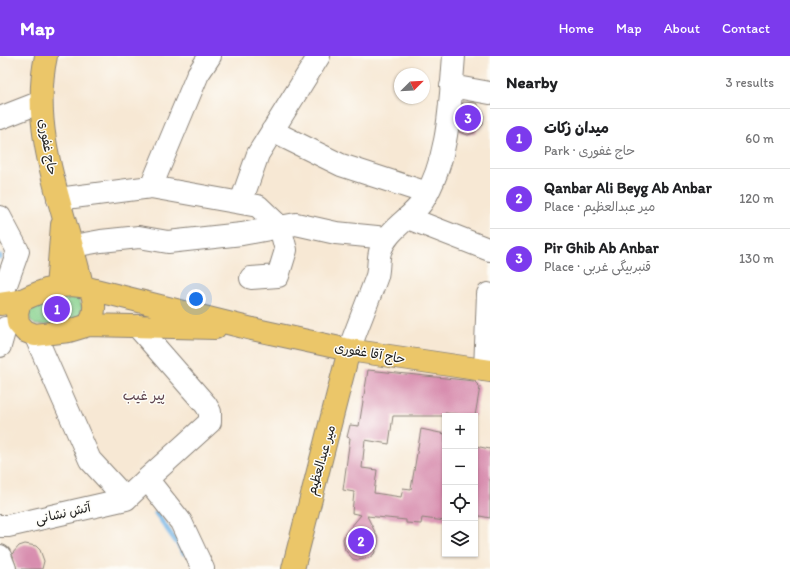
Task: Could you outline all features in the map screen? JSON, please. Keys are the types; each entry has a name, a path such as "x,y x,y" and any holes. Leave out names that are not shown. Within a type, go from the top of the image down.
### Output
{"main road":[{"name":"حاج غفوری","path":"46,56 41,102 43,134 61,205 95,312 89,325"},
{"name":"حاج غفوری","path":"57,288 61,205"},
{"path":"10,316 41,292 57,288 86,287"},
{"name":"حاج آقا غفوری","path":"86,287 252,329 348,350 487,370"},
{"name":"حاج آقا غفوری","path":"10,316 69,331 89,325 252,329"},
{"name":"میر عبدالعظیم","path":"293,569 313,487 333,417 348,350"}],"street":[{"path":"151,187 198,74 210,56"},
{"path":"241,202 258,154 319,56"},
{"path":"348,350 378,274 380,252 387,238 419,206 427,193 439,166 444,143 454,56"},
{"path":"451,86 490,93"},
{"path":"0,118 41,102"},
{"path":"272,131 341,165 427,193"},
{"path":"61,205 151,187 258,206 280,227 286,250 278,276 251,278"},
{"path":"0,217 18,251 10,316 90,460 126,499 146,479 210,422 210,412 206,405 137,326"},
{"path":"408,218 490,250"},
{"path":"73,246 101,241 139,238 168,242 242,234 296,224 336,233 387,238"},
{"path":"487,370 488,294"},
{"path":"146,479 181,522 203,569"},
{"name":"آتش نشانی","path":"0,526 8,526 126,499"},
{"path":"0,556 4,569"}],"green space":[{"path":"77,296 82,306 80,318 69,325 35,325 30,320 29,313 40,303 51,298"}],"building":[{"path":"463,102 476,103 484,113 483,125 474,133 468,135 459,132"},
{"path":"368,370 474,381 480,387 476,413 442,413 442,416 393,416 389,444 365,440 362,468 377,470 374,493 401,497 403,488 411,489 421,429 442,433 442,521 422,518 421,524 406,523 406,520 367,516 378,538 378,544 374,554 369,558 358,560 353,559 345,550 343,539 345,534 361,515 352,513 354,492 343,490 350,438 347,437 350,425 359,426"},
{"path":"478,447 490,449 490,518 478,516"},
{"path":"25,544 36,546 40,550 44,561 42,569 17,569 12,554 19,546"}],"waterway":[{"path":"156,513 184,553"}],"place":[{"name":"Pir Ghib Ab Anbar","path":"468,118"},
{"name":"میدان زکات","path":"57,309"},
{"name":"Qanbar Ali Beyg Ab Anbar","path":"361,541"}],"district":[{"name":"پیر غیب","path":"144,395"}]}
